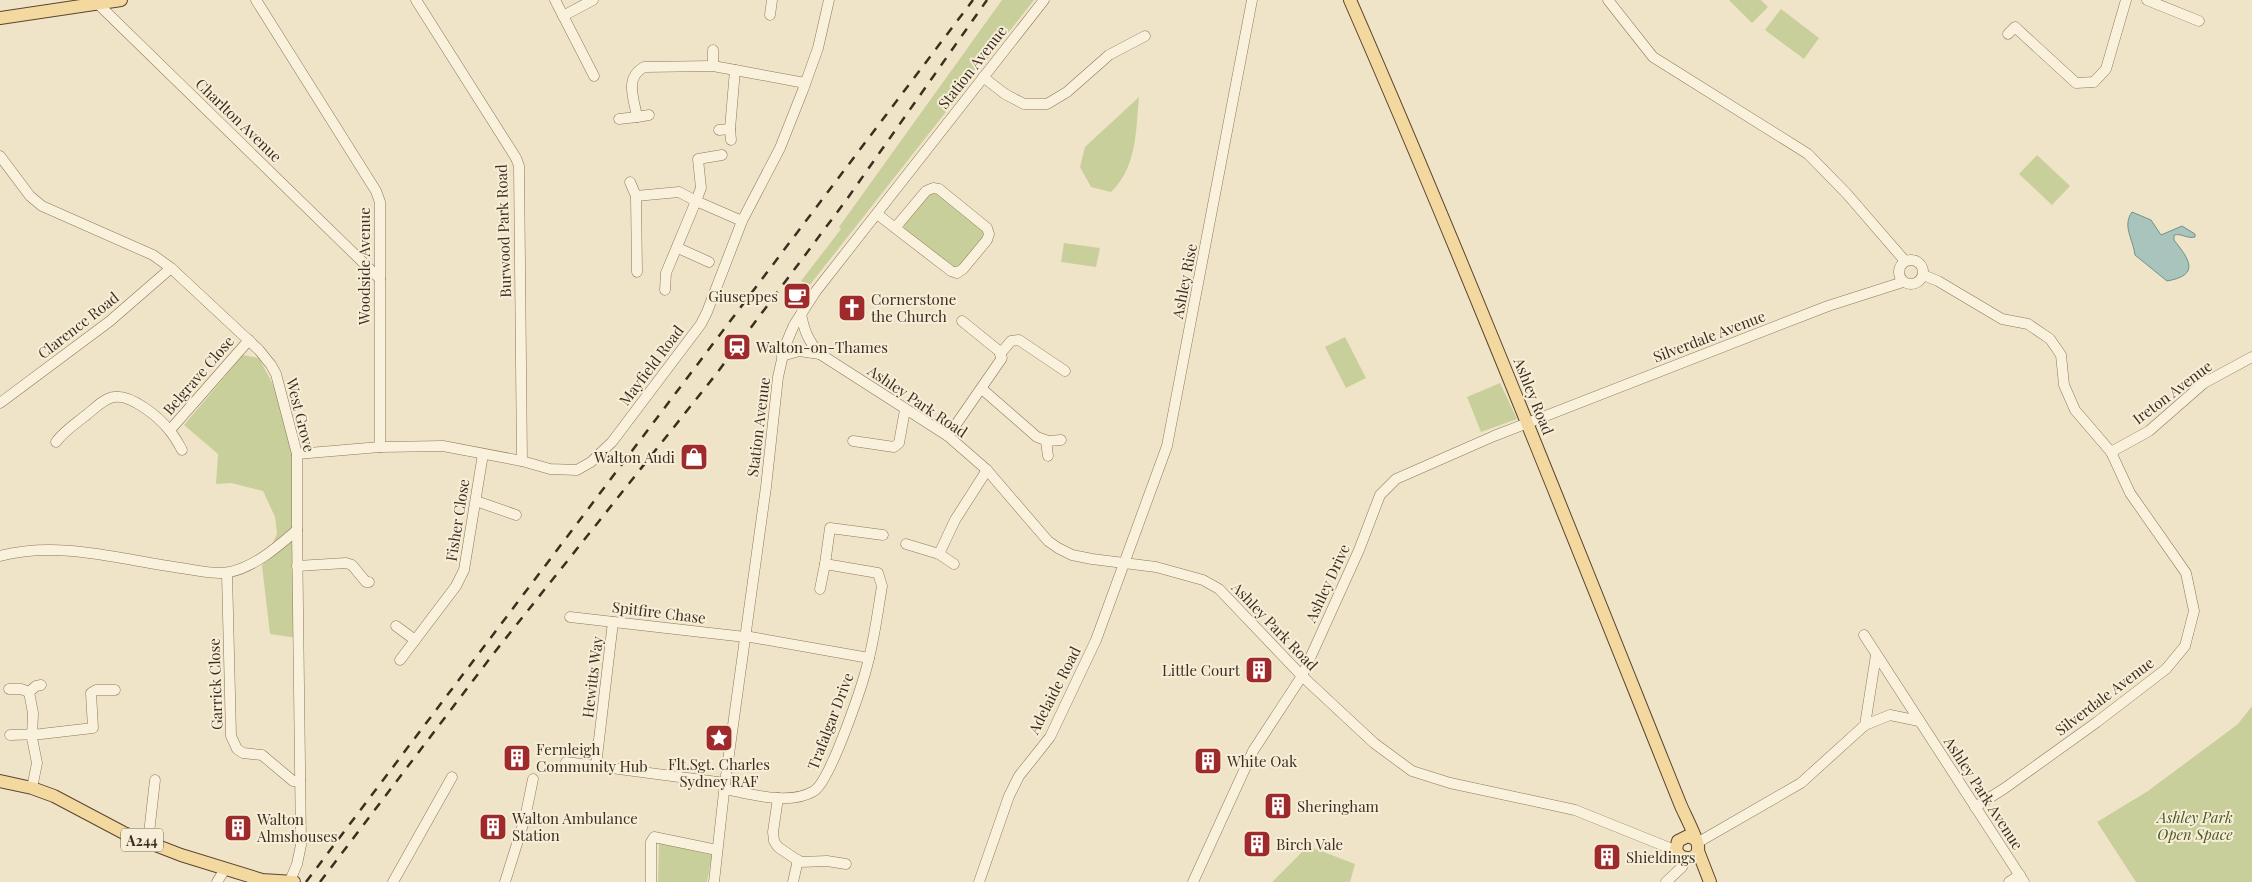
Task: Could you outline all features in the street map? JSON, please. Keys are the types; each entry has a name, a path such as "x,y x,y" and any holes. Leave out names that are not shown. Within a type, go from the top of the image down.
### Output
{"main road":[{"path":"0,18 121,0"},
{"name":"Ashley Road","path":"1350,0 1411,141 1528,423 1681,806 1687,848"},
{"name":"A244","path":"0,781 32,788 54,796 106,824 148,842 224,869 262,880 292,881"},
{"path":"1687,848 1709,882"}],"street":[{"name":"Woodside Avenue","path":"256,0 376,191 380,202 380,447"},
{"name":"Burwood Park Road","path":"416,0 516,158 518,166 522,460"},
{"path":"555,0 594,76"},
{"path":"564,16 593,0"},
{"path":"770,15 772,0"},
{"name":"Mayfield Road","path":"298,454 380,447 442,446 522,460 550,468 577,470 591,462 612,442 701,324 713,301 742,221 780,148 818,48 829,0"},
{"name":"Station Avenue","path":"714,882 782,356 789,337 801,314 876,214 1044,0"},
{"name":"Ashley Rise","path":"1124,563 1167,446 1252,0"},
{"path":"1608,0 1653,57 1808,154 1847,194 1905,261 1916,261 1922,267 1922,275 1915,284 1903,282 1898,271 1905,261"},
{"path":"2008,34 2015,27 2076,83 2094,82 2106,69 2126,0"},
{"path":"2147,0 2199,21"},
{"name":"Charlton Avenue","path":"97,3 380,279"},
{"path":"983,77 1004,94 1024,104 1047,104 1067,92 1109,55 1145,36"},
{"path":"713,50 713,66"},
{"path":"637,117 631,80 635,72 644,67 713,66 805,83"},
{"path":"719,130 731,135 735,70"},
{"path":"619,119 649,115"},
{"path":"665,290 666,273 678,248 701,188 698,159 722,155"},
{"name":"West Grove","path":"0,156 30,196 42,206 146,251 171,268 266,357 276,374 298,454 297,566 302,845 292,881"},
{"path":"630,182 636,196 637,272"},
{"path":"876,214 951,271 957,273 963,270 987,240 989,234 987,228 939,189 933,188 926,191 895,228"},
{"path":"636,196 679,192 742,221"},
{"path":"678,248 709,262"},
{"path":"359,258 380,258"},
{"name":"Clarence Road","path":"0,403 110,321 171,268"},
{"name":"Silverdale Avenue","path":"1922,275 1938,281 2002,319 2028,324 2050,339 2061,355 2064,385 2075,410 2111,452 2130,493 2186,573 2194,611 2185,646 2166,669 2097,722 2005,788 1975,806"},
{"name":"Silverdale Avenue","path":"1528,423 1828,306 1903,282"},
{"name":"Ashley Park Road","path":"801,314 804,330 812,345 820,354 948,436 987,470 1035,527 1058,548 1072,555 1092,559 1156,567 1203,580 1219,589 1302,676 1374,742 1412,771 1450,783 1575,810 1654,842 1687,848"},
{"path":"948,436 999,365 1002,358 1000,354 962,321"},
{"name":"Belgrave Close","path":"170,430 249,340"},
{"path":"1000,354 1011,341 1019,340 1065,371"},
{"name":"Ashley Park Road","path":"782,356 799,351 820,354"},
{"name":"Ireton Avenue","path":"2111,452 2149,431 2204,383 2250,359"},
{"path":"982,389 1037,437 1046,441 1061,440"},
{"name":"Belgrave Close","path":"56,442 62,434 112,397 125,397 134,401 170,430 182,450"},
{"path":"853,440 894,446 899,443 905,410"},
{"name":"Ashley Drive","path":"1193,882 1247,763 1264,732 1302,676 1359,550 1380,495 1396,479 1528,423"},
{"path":"1046,441 1048,456"},
{"name":"Fisher Close","path":"400,660 460,579 467,560 483,454"},
{"path":"939,554 955,520 987,470"},
{"path":"476,501 516,515"},
{"path":"820,589 830,528 883,536"},
{"path":"0,556 32,552 82,551 174,567 227,573 247,566 271,553 297,530"},
{"path":"906,544 939,554 954,564"},
{"path":"297,566 346,562 352,565 366,582 370,582"},
{"name":"Adelaide Road","path":"979,882 1008,796 1019,776 1050,737 1064,709 1096,640 1124,563"},
{"path":"825,564 872,571 878,573 882,580 869,658"},
{"name":"Garrick Close","path":"227,573 231,736 234,744 243,752 262,755 293,781 300,782"},
{"name":"Spitfire Chase","path":"570,617 745,636 869,658"},
{"name":"Hewitts Way","path":"596,765 613,622"},
{"path":"396,626 415,640"},
{"name":"Ashley Park Avenue","path":"1864,635 2022,879"},
{"path":"1865,725 1876,654"},
{"name":"Trafalgar Drive","path":"566,762 596,765 725,786 778,798 813,792 821,786 837,752 869,658"},
{"path":"29,692 41,685"},
{"path":"8,689 21,689 29,692"},
{"path":"10,735 93,728 91,693 96,690 115,690"},
{"path":"29,692 32,712 32,733 37,763 32,788"},
{"path":"1666,882 1682,867 1687,848 1801,784 1865,725 1890,715 1920,721"},
{"path":"393,882 452,777"},
{"path":"504,882 525,818 533,779"},
{"path":"148,842 155,780"},
{"path":"778,798 772,832 774,841 785,853 808,863 828,861 846,864"},
{"path":"651,882 651,842 654,837 717,850"},
{"path":"793,882 798,860"},
{"path":"217,882 224,869"},
{"path":"2009,882 2022,879"}],"green space":[{"path":"1002,0 1034,0 809,286 801,281 841,229 839,227"},
{"path":"1729,0 1761,0 1768,7 1752,23"},
{"path":"1781,9 1819,38 1804,59 1765,30"},
{"path":"1139,97 1134,148 1126,172 1111,192 1091,187 1080,167 1085,147"},
{"path":"2037,155 2070,186 2052,205 2019,174"},
{"path":"935,191 985,230 986,236 956,270 904,230 904,224 927,193"},
{"path":"1064,243 1100,248 1096,267 1061,262"},
{"path":"1345,337 1366,378 1346,388 1325,347"},
{"path":"243,355 259,358 277,392 292,451 297,638 270,634 262,566 277,534 275,517 263,491 231,483 216,484 218,454 184,425"},
{"path":"1500,383 1517,419 1481,432 1467,397"},
{"name":"Ashley Park Open Space","path":"2252,706 2252,882 2136,882 2097,822 2148,791 2238,724"},
{"path":"659,843 712,855 707,882 658,882"},
{"path":"1308,846 1355,864 1350,882 1272,882"}],"water":[{"path":"2132,212 2151,220 2161,235 2182,226 2195,234 2195,237 2174,235 2174,240 2189,265 2185,275 2167,281 2135,255 2128,228 2129,217"}],"railway":[{"path":"306,882 973,0"},
{"path":"320,882 494,653 717,373 847,199 987,0"}],"place":[{"name":"Giuseppes","path":"797,296"},
{"name":"Cornerstone the Church","path":"852,308"},
{"name":"Walton-on-Thames","path":"737,347"},
{"name":"Walton Audi","path":"694,457"},
{"name":"Little Court","path":"1259,670"},
{"name":"Flt.Sgt. Charles Sydney RAF","path":"719,738"},
{"name":"Fernleigh Community Hub","path":"517,758"},
{"name":"White Oak","path":"1208,761"},
{"name":"Sheringham","path":"1278,806"},
{"name":"Walton Ambulance Station","path":"493,827"},
{"name":"Walton Almshouses","path":"238,828"},
{"name":"Birch Vale","path":"1257,844"},
{"name":"Shieldings","path":"1607,857"}]}
